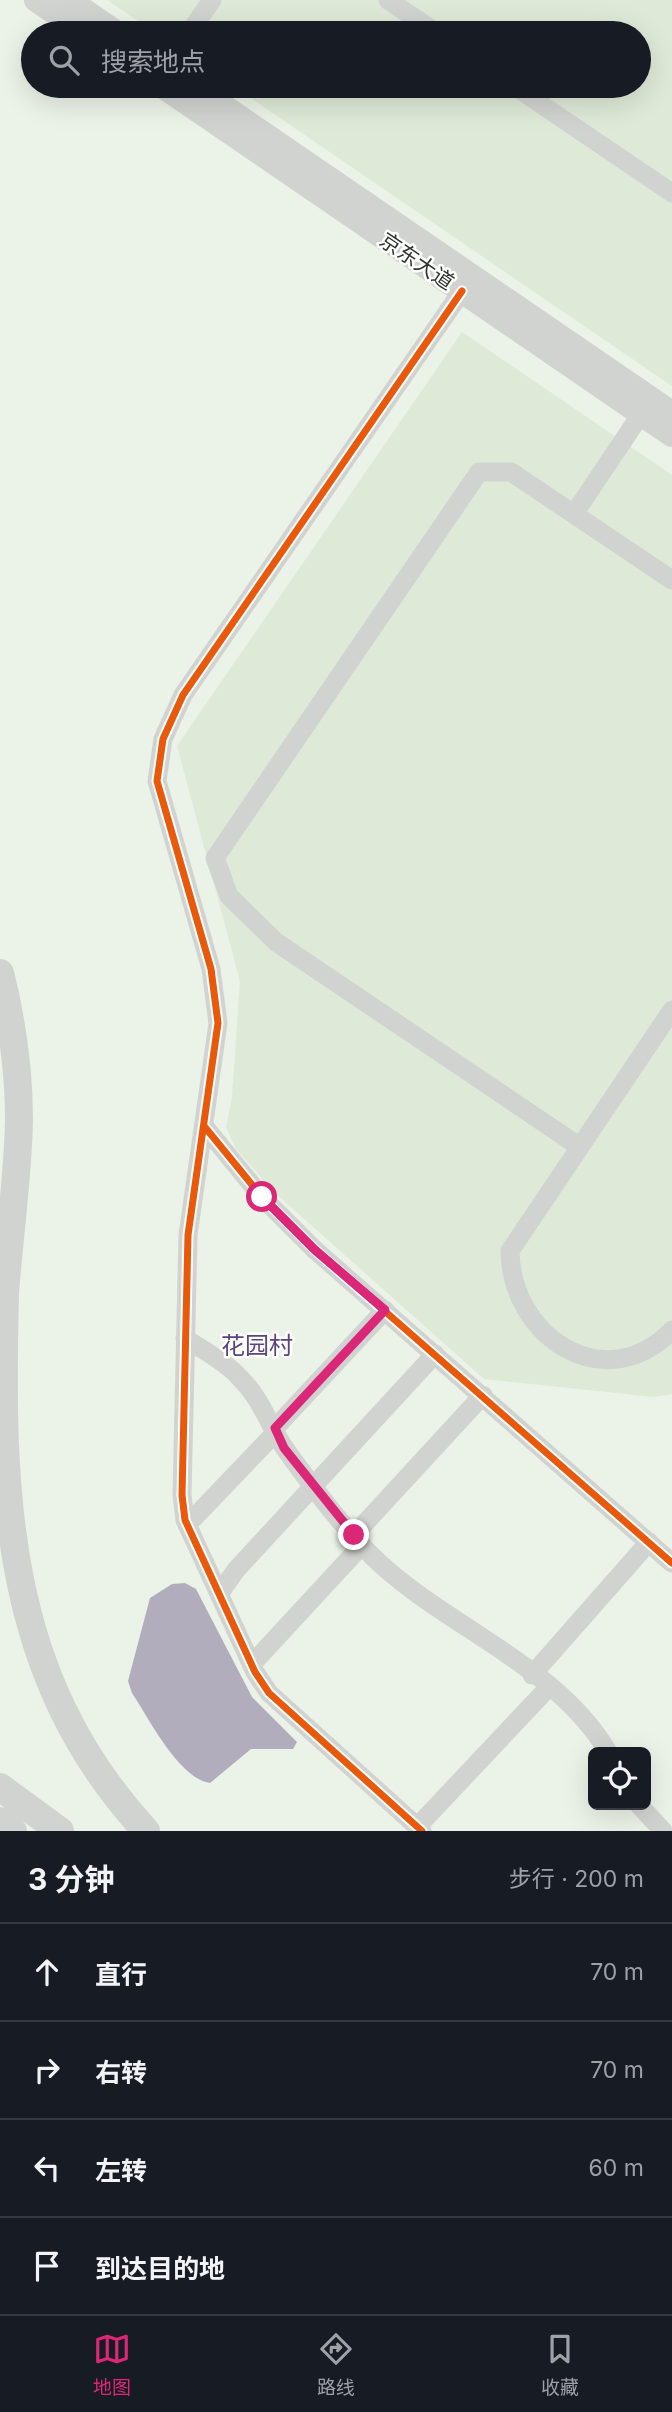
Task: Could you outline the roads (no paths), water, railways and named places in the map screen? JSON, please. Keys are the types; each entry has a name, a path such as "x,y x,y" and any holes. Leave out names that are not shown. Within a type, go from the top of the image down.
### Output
{"highway":[{"path":"0,973 15,1048 19,1122 2,1305 2,1484 8,1544 22,1607 45,1674 62,1709 100,1770 146,1831"},
{"path":"0,1787 60,1831"},
{"path":"0,1821 13,1831"}],"main road":[{"path":"36,0 67,21"},
{"path":"69,0 100,21"},
{"name":"京东大道","path":"180,98 672,435"},
{"name":"京东大道","path":"212,98 672,413"}],"street":[{"path":"197,21 212,0"},
{"path":"388,0 419,21"},
{"path":"532,98 672,193"},
{"path":"462,291 183,695 163,739 157,781 211,969 217,1002 216,1044 188,1235 182,1495 187,1525 261,1682 279,1703 419,1829 548,1688"},
{"path":"574,514 641,414"},
{"path":"580,1146 276,942 229,896 215,858 479,472 511,471 672,580"},
{"path":"672,1010 510,1251 512,1279 522,1306 548,1338 559,1347 585,1356 626,1355 650,1346 672,1329"},
{"path":"204,1126 262,1197 315,1250 672,1563"},
{"path":"187,1525 385,1310"},
{"path":"185,1338 239,1377 276,1430 284,1448 358,1540 409,1587 503,1650 584,1718 604,1747"},
{"path":"219,1594 236,1570 435,1354"},
{"path":"252,1664 483,1395"},
{"path":"532,1675 649,1542"},
{"path":"644,1810 663,1831"}],"district":[{"name":"花园村","path":"257,1345"}]}
